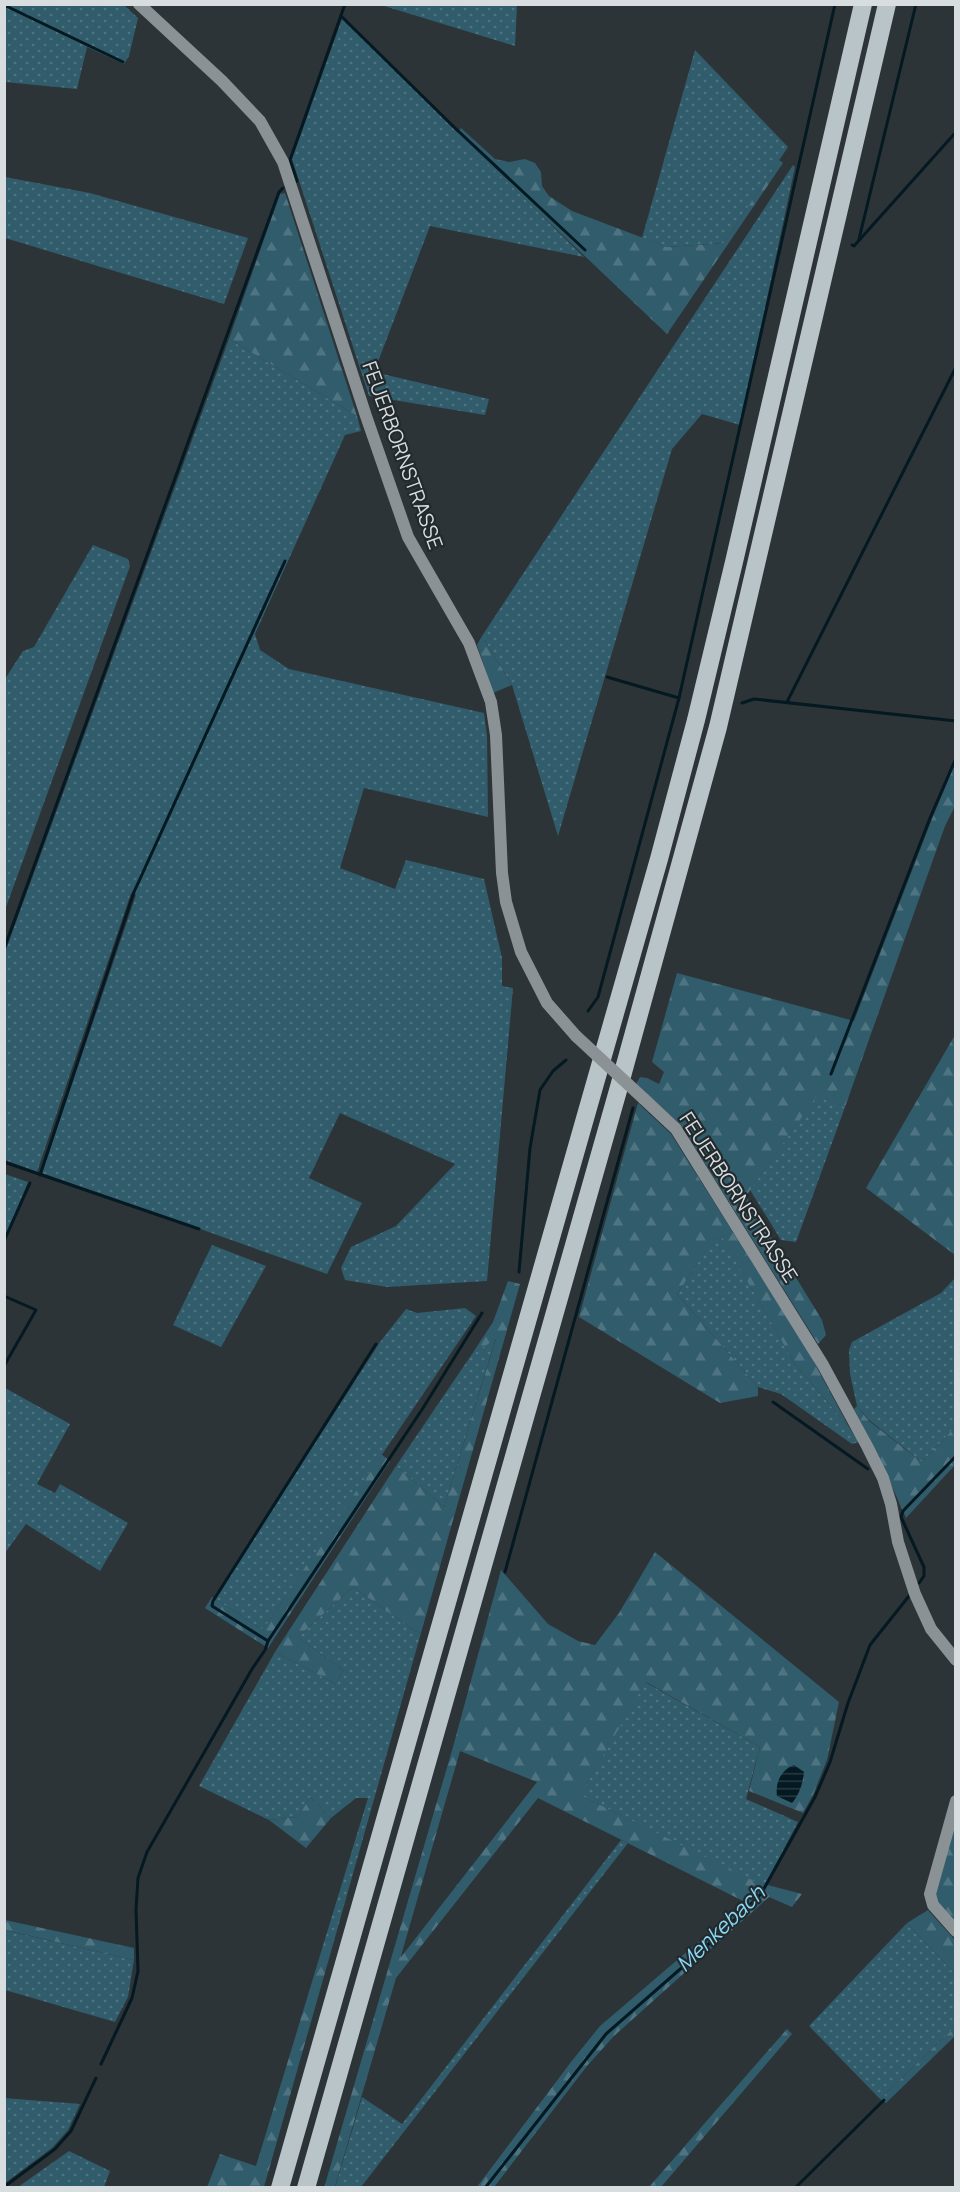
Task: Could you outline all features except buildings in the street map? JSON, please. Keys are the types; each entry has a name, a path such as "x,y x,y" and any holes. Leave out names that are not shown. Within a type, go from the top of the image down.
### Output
{"highway":[{"path":"280,2187 659,859 693,732 863,4"},
{"path":"306,2187 621,1080 715,738 887,4"}],"street":[{"name":"FEUERBORNSTRASSE","path":"139,4 222,81 260,121 283,162 408,537 469,643 491,702 496,735 502,873 506,902 527,967 547,1003 576,1036 676,1129 823,1365 883,1478 906,1569 931,1629 956,1660"},
{"path":"956,1801 930,1894 933,1905 956,1931"}],"green space":[{"path":"5,4 124,5 138,18 129,56 124,64 87,47 77,89 5,82"},
{"path":"381,5 517,5 515,46"},
{"path":"342,19 584,257 430,226 374,372 489,399 485,415 369,396 292,159"},
{"path":"695,50 788,147 724,243 667,247 642,238"},
{"path":"461,128 495,159 509,162 525,159 535,163 541,172 542,186 549,196 572,211 667,247 724,243 779,160 783,163 667,334 456,134"},
{"path":"793,165 795,167 740,425 702,414 672,449 558,836 512,685 482,636"},
{"path":"5,177 90,193 248,238 224,304 5,238"},
{"path":"285,193 357,416 229,339 280,194"},
{"path":"229,339 357,416 361,431 345,435 255,634 260,650 289,669 484,713 487,736 488,817 364,788 340,868 395,889 406,860 484,879 502,958 502,986 513,988 487,1281 387,1287 345,1280 341,1268 351,1247 396,1226 455,1164 340,1113 309,1178 362,1203 327,1274 42,1173 136,895 131,893 37,1172 5,1160 4,955"},
{"path":"93,545 128,559 130,566 5,910 5,679 23,651 34,647"},
{"path":"482,636 512,685 493,693 477,645"},
{"path":"955,764 955,806 945,826 845,1107 816,1097 746,1196 822,1320 826,1335 818,1344 681,1125 636,1084 640,1077 659,1084 664,1072 652,1062 677,973 854,1021"},
{"path":"955,1035 955,1255 866,1188"},
{"path":"816,1096 845,1107 796,1242 781,1240 750,1190"},
{"path":"638,1103 671,1134 808,1351 849,1427 795,1364 719,1232 677,1294 758,1387 758,1396 720,1403 579,1317"},
{"path":"4,1174 28,1182 5,1237"},
{"path":"719,1231 795,1364 859,1442 852,1444 781,1394 758,1387 677,1294"},
{"path":"212,1245 266,1266 221,1347 173,1325"},
{"path":"955,1278 955,1427 922,1462 869,1420 857,1406 850,1374 849,1350 852,1342 941,1293"},
{"path":"508,1281 520,1284 421,1633 353,1587 298,1637 343,1670 336,1684 275,1652 396,1466 444,1507 496,1339 472,1354 493,1322"},
{"path":"465,1308 476,1316 263,1630 215,1599 380,1342 406,1309 417,1313"},
{"path":"496,1338 444,1507 396,1466 472,1354"},
{"path":"5,1388 70,1424 37,1484 55,1493 60,1484 128,1523 100,1571 26,1524 5,1553"},
{"path":"857,1406 869,1421 922,1462 955,1427 955,1465 906,1518 879,1457 854,1409"},
{"path":"381,1454 390,1461 268,1648 205,1608 212,1597 263,1630"},
{"path":"655,1552 839,1702 827,1760 803,1813 749,1791 760,1747 646,1682 580,1795 756,1882 802,1894 792,1907 769,1897 614,2036 587,2066 494,2187 477,2187 600,2026 745,1902 538,1798 396,1978 335,2187 324,2188 453,1747 501,1570 548,1624 578,1641 595,1645 619,1613","holes":["460,1751 537,1782 401,1957"]},
{"path":"353,1587 421,1633 334,1941 325,1939 368,1798 356,1798 331,1818 310,1797 298,1817 269,1820 199,1786 275,1652 336,1684 343,1670 298,1637"},
{"path":"645,1682 760,1747 746,1799 798,1822 765,1885 756,1883 580,1795"},
{"path":"310,1797 331,1818 306,1848 269,1820 298,1817"},
{"path":"955,1815 955,1924 938,1905 933,1890"},
{"path":"621,1840 628,1843 361,2187 335,2188 362,2097 402,2124"},
{"path":"928,1910 955,1940 955,1974 907,1923"},
{"path":"5,1920 134,1948 134,1960 5,1930"},
{"path":"907,1923 955,1974 955,2027 880,2099 809,2026"},
{"path":"4,1930 134,1960 128,1997 115,2022 5,1990"},
{"path":"325,1939 334,1941 264,2187 207,2187 220,2154 256,2166"},
{"path":"955,2027 955,2036 886,2103 880,2099"},
{"path":"787,2029 792,2034 661,2187 649,2187"},
{"path":"4,2098 80,2104 68,2130 52,2148 5,2183"},
{"path":"69,2151 110,2171 104,2187 18,2187"}],"shaded area":[{"path":"794,1765 804,1772 800,1789 792,1803 777,1796 777,1791 782,1774"}],"waterway":[{"path":"295,182 297,181 290,160 345,4"},
{"path":"588,1011 598,997 679,698 835,4"},
{"path":"859,239 916,4"},
{"path":"4,5 123,62"},
{"path":"341,16 455,128 585,250"},
{"path":"852,245 854,246 956,132"},
{"path":"4,949 279,192 283,188"},
{"path":"787,702 956,367"},
{"path":"40,1175 134,892 285,561"},
{"path":"607,677 679,698"},
{"path":"742,703 754,699 956,721"},
{"path":"831,1074 930,818 956,758"},
{"path":"519,1272 530,1148 540,1090 553,1071 566,1060"},
{"path":"505,1572 633,1108"},
{"path":"4,1162 199,1229"},
{"path":"4,1241 30,1183"},
{"path":"4,1296 36,1310 4,1366"},
{"path":"101,2064 132,1998 138,1971 136,1910 138,1878 147,1852 265,1650 268,1641 423,1408 482,1313"},
{"path":"268,1641 212,1606 213,1601 376,1344"},
{"path":"773,1402 868,1469"},
{"name":"Menkebach","path":"919,1583 924,1576 924,1567 901,1517 903,1511 956,1456"},
{"name":"Menkebach","path":"485,2188 606,2034 718,1936 761,1894 815,1797 830,1762 848,1703 870,1645 909,1596"},
{"path":"4,2187 55,2149 71,2131 96,2078"},
{"path":"795,2188 884,2100"}]}
